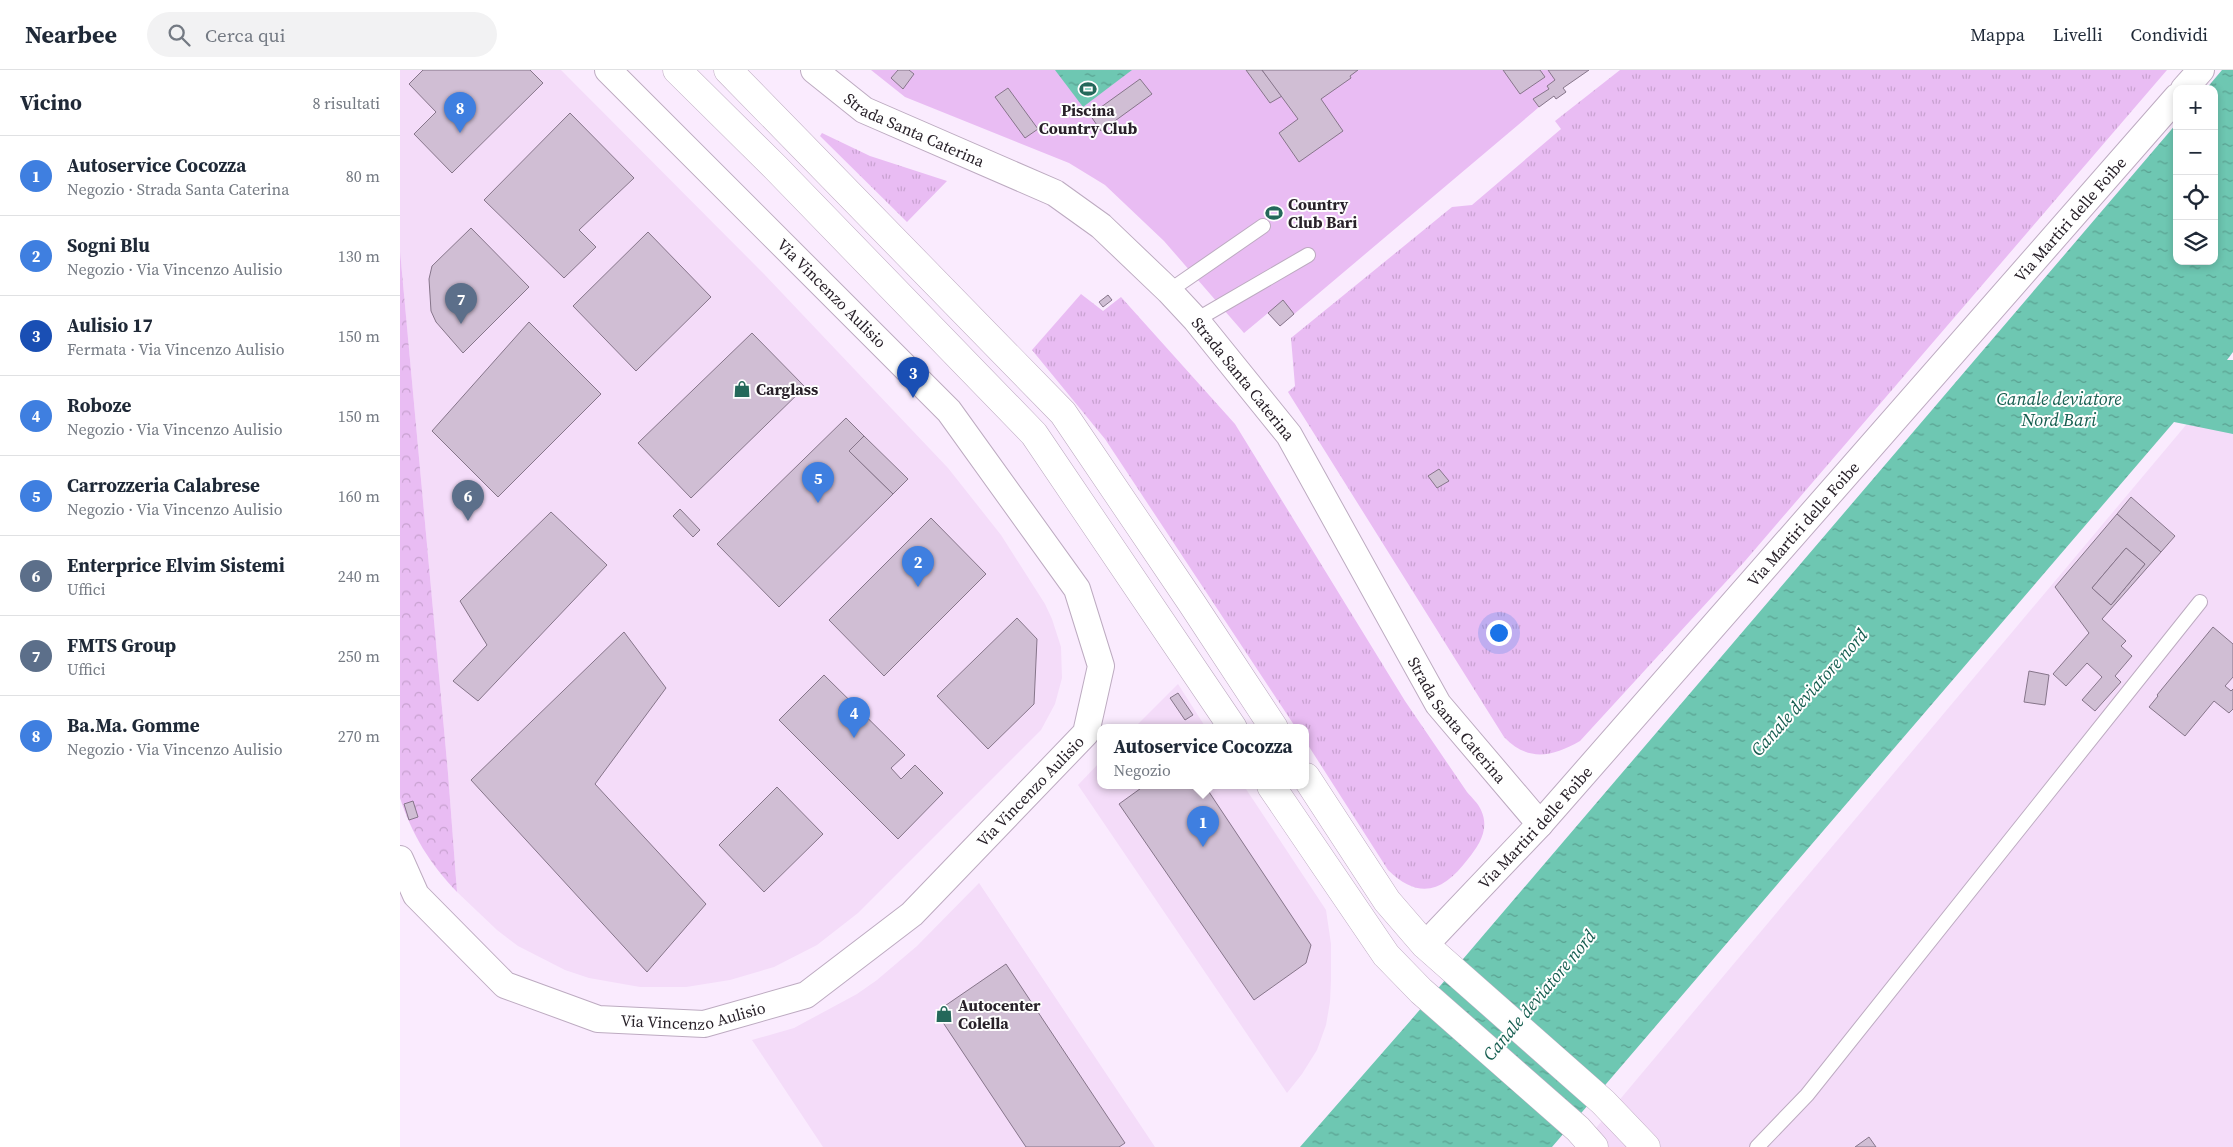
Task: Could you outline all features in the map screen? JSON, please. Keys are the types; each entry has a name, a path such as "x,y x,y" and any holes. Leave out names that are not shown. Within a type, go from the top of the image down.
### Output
{"street":[{"name":"Via Vincenzo Aulisio","path":"400,859 416,895 505,985 598,1019 704,1024 806,995 814,989 912,914 1086,733 1102,666 1077,589 949,411 608,70"},
{"path":"677,70 1034,434 1230,724"},
{"path":"728,70 1063,413 1271,724"},
{"name":"Strada Santa Caterina","path":"814,70 864,110 1055,193 1101,226 1169,291 1196,320 1289,435 1438,704 1540,824"},
{"path":"2187,85 2200,70"},
{"name":"Via Martiri delle Foibe","path":"1434,952 1540,824 2173,102"},
{"path":"1309,781 1387,901 1434,952 1603,1102 1646,1147"},
{"path":"1273,789 1386,955 1421,991 1581,1139"}],"lane":[{"path":"1169,291 1262,226"},
{"path":"1196,320 1308,254"},
{"path":"1757,1147 1807,1095 2200,602"}],"shaded area":[{"path":"400,70 561,70 764,274 948,468 1001,535 1045,604 1052,619 1061,647 1062,678 1055,704 1041,730 858,913 817,945 774,967 730,980 686,987 640,987 589,978 565,970 518,946 497,930 457,892 448,773 400,251"},
{"path":"2233,369 2233,1147 1580,1147"},
{"path":"1178,684 1203,724 1138,724"},
{"path":"1097,765 1097,789 1246,789 1326,910 1331,944 1330,1002 1326,1025 1317,1050 1287,1093 1078,785"},
{"name":"Autocenter Colella","path":"979,883 1155,1147 823,1147 752,1040 794,1028 857,994 877,980 917,946"}],"green space":[{"name":"Country Club Bari","path":"871,70 1583,70 1280,326 1268,313 1244,333 1164,241 1105,185 1069,163 905,97"},
{"path":"1620,70 2167,70 1745,561 1580,741 1560,751 1540,754 1531,753 1513,745 1504,737 1288,392 1295,386 1291,338 1452,207 1472,205 1561,129 1555,121"},
{"path":"822,133 870,156 947,181 907,222 820,136"},
{"path":"400,251 448,773 457,892 438,871 416,837 400,798"},
{"path":"1081,294 1103,311 1121,297 1235,424 1405,701 1467,792 1480,807 1484,824 1482,836 1472,854 1450,879 1441,885 1421,889 1400,880 1388,870 1309,747 1309,724 1293,724 1105,439 1032,350"}],"water":[{"name":"Piscina Country Club","path":"1055,70 1132,70 1083,107"},
{"name":"Canale deviatore Nord Bari","path":"2222,70 2233,70 2233,352 2227,360 2233,360 2233,434 2174,422 1552,1147 1300,1147 1411,1020 2173,128 2173,265 2218,265 2218,85 2209,85"}],"building":[{"path":"423,70 530,70 543,83 452,173 414,134 436,112 409,84"},
{"path":"898,70 909,70 914,74 903,89 891,78"},
{"path":"1246,70 1262,70 1282,96 1270,103"},
{"path":"1262,70 1358,70 1350,76 1351,78 1321,99 1343,131 1299,162 1279,133 1298,119"},
{"path":"1503,70 1540,70 1545,77 1520,94"},
{"path":"1548,70 1589,70 1563,88 1566,92 1556,99 1554,96 1539,107 1533,99 1549,89 1547,86 1555,80"},
{"path":"1140,79 1152,94 1101,131 1090,115"},
{"path":"1008,88 1038,129 1025,138 995,97"},
{"path":"570,113 634,178 579,230 596,247 564,278 484,200"},
{"path":"471,228 529,287 463,353 436,322 431,311 429,279 432,266"},
{"path":"648,232 711,297 636,371 573,306"},
{"path":"1108,295 1112,300 1103,307 1099,302"},
{"path":"1283,300 1294,314 1280,326 1268,313"},
{"path":"529,322 601,394 498,497 432,431"},
{"path":"752,333 805,387 691,498 638,443"},
{"path":"846,418 864,436 849,451 893,494 779,607 717,544"},
{"path":"864,436 908,479 893,494 849,451"},
{"path":"1439,469 1449,481 1437,488 1428,476"},
{"path":"2131,497 2175,536 2161,552 2117,514"},
{"path":"680,509 700,530 693,537 673,516"},
{"path":"551,512 607,565 478,701 453,681 487,645 460,601"},
{"path":"2117,514 2161,552 2102,619 2126,641 2121,646 2132,656 2115,676 2121,682 2095,711 2082,700 2102,677 2087,663 2066,686 2053,674 2089,633 2055,587","holes":["2126,548 2145,564 2111,605 2092,588"]},
{"path":"931,518 986,574 884,676 829,620"},
{"path":"2126,548 2145,564 2111,605 2092,588"},
{"path":"1017,618 1037,639 1034,704 988,749 937,696"},
{"path":"2213,627 2233,644 2233,677 2225,686 2231,691 2233,689 2233,709 2229,713 2214,701 2185,736 2149,707"},
{"path":"624,632 666,688 595,784 706,904 647,972 471,780"},
{"path":"2029,671 2049,675 2045,705 2024,702"},
{"path":"824,675 905,755 891,768 901,779 915,765 943,793 898,839 779,720"},
{"path":"1178,693 1193,715 1185,720 1170,698"},
{"path":"777,787 823,834 764,892 719,845"},
{"path":"1140,789 1207,789 1311,945 1306,963 1254,1000 1119,804"},
{"path":"413,801 418,817 409,820 404,804"},
{"path":"1006,964 1125,1143 1119,1147 1026,1147 936,1012"},
{"path":"1869,1137 1876,1147 1855,1147"}],"place":[{"name":"Piscina Country Club","path":"1088,89"},
{"name":"Ba.Ma. Gomme","path":"460,133"},
{"name":"Country Club Bari","path":"1274,213"},
{"name":"FMTS Group","path":"461,324"},
{"name":"Carglass","path":"742,389"},
{"name":"Aulisio 17","path":"913,398"},
{"name":"Carrozzeria Calabrese","path":"818,503"},
{"name":"Enterprice Elvim Sistemi","path":"468,521"},
{"name":"Sogni Blu","path":"918,587"},
{"name":"Roboze","path":"854,738"},
{"name":"Autoservice Cocozza","path":"1203,847"},
{"name":"Autocenter Colella","path":"944,1014"}],"water label":[{"name":"Canale deviatore nord","path":"1809,692"},
{"name":"Canale deviatore nord","path":"1539,995"}]}
